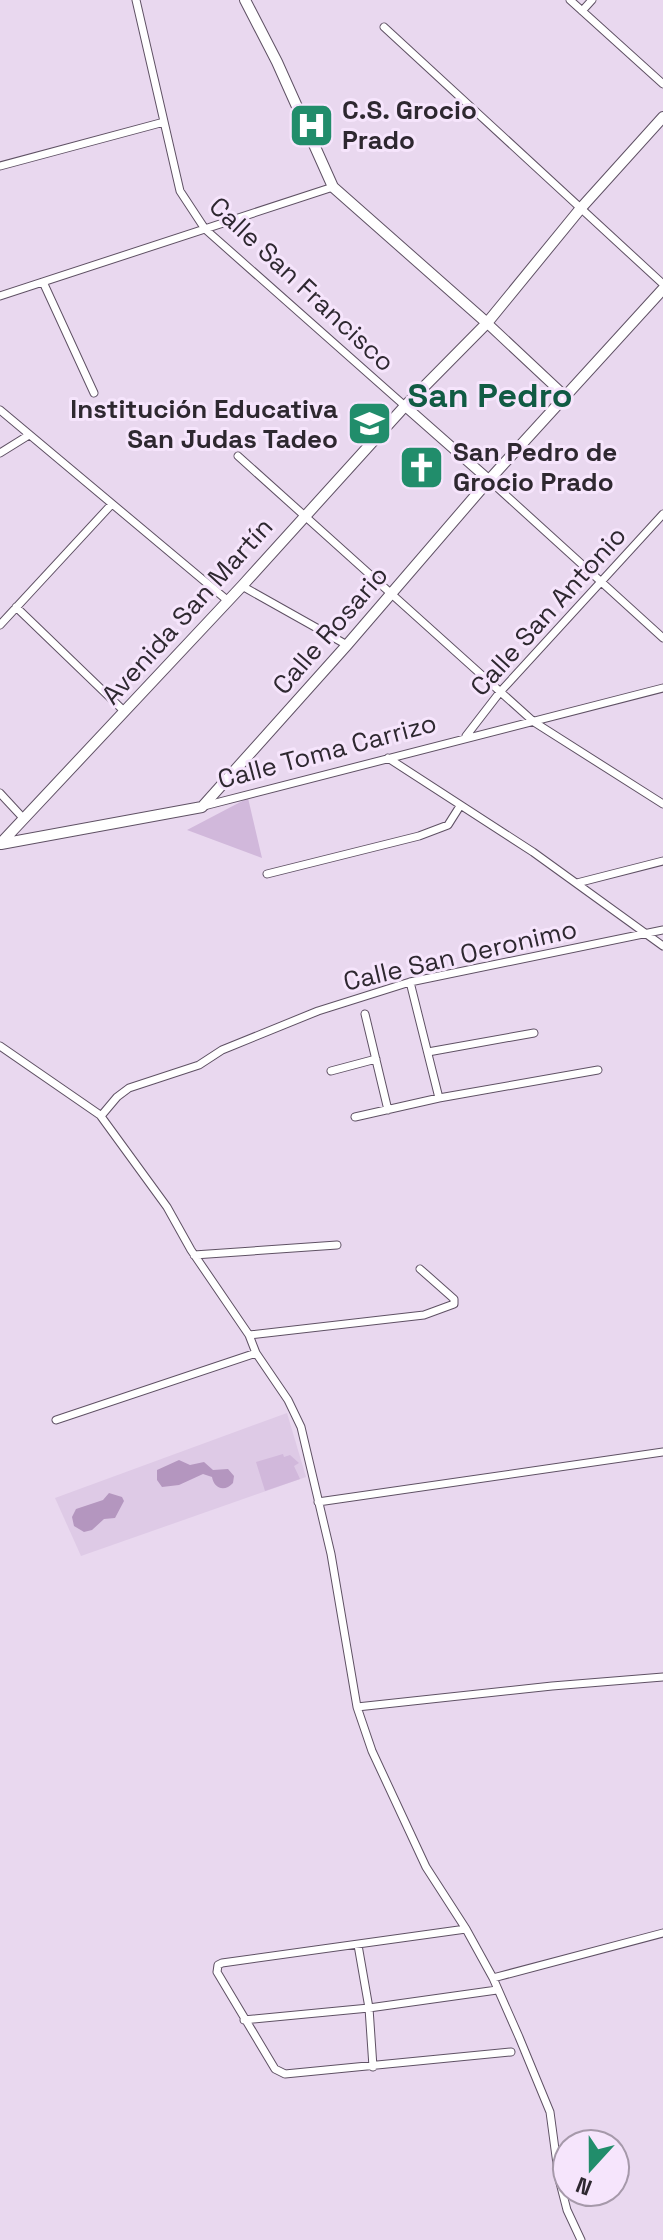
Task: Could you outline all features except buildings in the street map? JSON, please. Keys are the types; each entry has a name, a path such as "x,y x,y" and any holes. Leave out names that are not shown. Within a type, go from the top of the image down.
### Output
{"main road":[{"path":"245,0 277,62 333,187 487,323"},
{"name":"Avenida San Martín","path":"0,844 242,586 302,516 487,323 581,208 663,117"},
{"name":"Calle Rosario","path":"202,807 663,286"},
{"name":"Calle Toma Carrizo","path":"0,844 202,807"}],"street":[{"name":"Calle San Francisco","path":"136,0 180,191 205,229 405,406"},
{"path":"570,0 663,84"},
{"path":"582,11 592,0"},
{"path":"384,27 663,286"},
{"path":"0,166 164,122"},
{"path":"0,296 333,187"},
{"path":"43,282 94,393"},
{"path":"487,323 565,396"},
{"path":"405,406 663,638"},
{"path":"0,410 227,600"},
{"path":"0,453 29,435"},
{"path":"238,456 534,722 663,804"},
{"path":"0,625 111,505"},
{"name":"Calle San Antonio","path":"465,737 500,692 663,514"},
{"path":"242,586 347,645"},
{"path":"16,607 125,712"},
{"name":"Calle Toma Carrizo","path":"202,807 663,688"},
{"path":"388,758 577,883 663,946"},
{"path":"0,793 24,819"},
{"path":"267,874 419,836 448,825 460,806"},
{"path":"577,883 663,861"},
{"name":"Calle San Oeronimo","path":"101,1116 129,1088 199,1065 222,1050 318,1011 410,982 663,930"},
{"path":"410,982 439,1098"},
{"path":"365,1014 388,1110"},
{"path":"428,1052 534,1033"},
{"path":"0,1046 101,1116 167,1207 194,1255 249,1335 256,1353 288,1400 301,1427 331,1554 357,1707 372,1751 426,1867 493,1978 550,2112 559,2179 567,2210 581,2240"},
{"path":"331,1071 376,1059"},
{"path":"355,1117 439,1098 598,1070"},
{"path":"194,1255 337,1245"},
{"path":"249,1335 424,1315 452,1306 454,1299 420,1269"},
{"path":"56,1420 256,1353"},
{"path":"318,1502 663,1452"},
{"path":"357,1707 663,1677"},
{"path":"466,1929 220,1964 217,1969 275,2069 289,2075 511,2052"},
{"path":"493,1978 663,1933"},
{"path":"358,1945 369,2008 373,2067"},
{"path":"244,2020 369,2008 497,1990"}],"shaded area":[{"path":"248,798 262,858 187,830"},
{"path":"287,1413 306,1477 81,1556 55,1498"},
{"path":"283,1454 284,1457 290,1455 299,1463 294,1466 300,1479 265,1491 256,1462"},
{"path":"179,1460 190,1465 204,1462 213,1470 228,1469 234,1476 233,1483 227,1488 220,1488 212,1477 203,1474 179,1485 162,1487 157,1480 157,1470"},
{"path":"109,1493 122,1497 124,1501 115,1518 104,1519 92,1530 84,1532 74,1526 72,1517 76,1509 103,1500"}],"place":[{"name":"C.S. Grocio Prado","path":"311,125"},
{"name":"Institución Educativa San Judas Tadeo","path":"369,424"},
{"name":"San Pedro de Grocio Prado","path":"422,467"}],"district":[{"name":"San Pedro","path":"490,395"}]}
